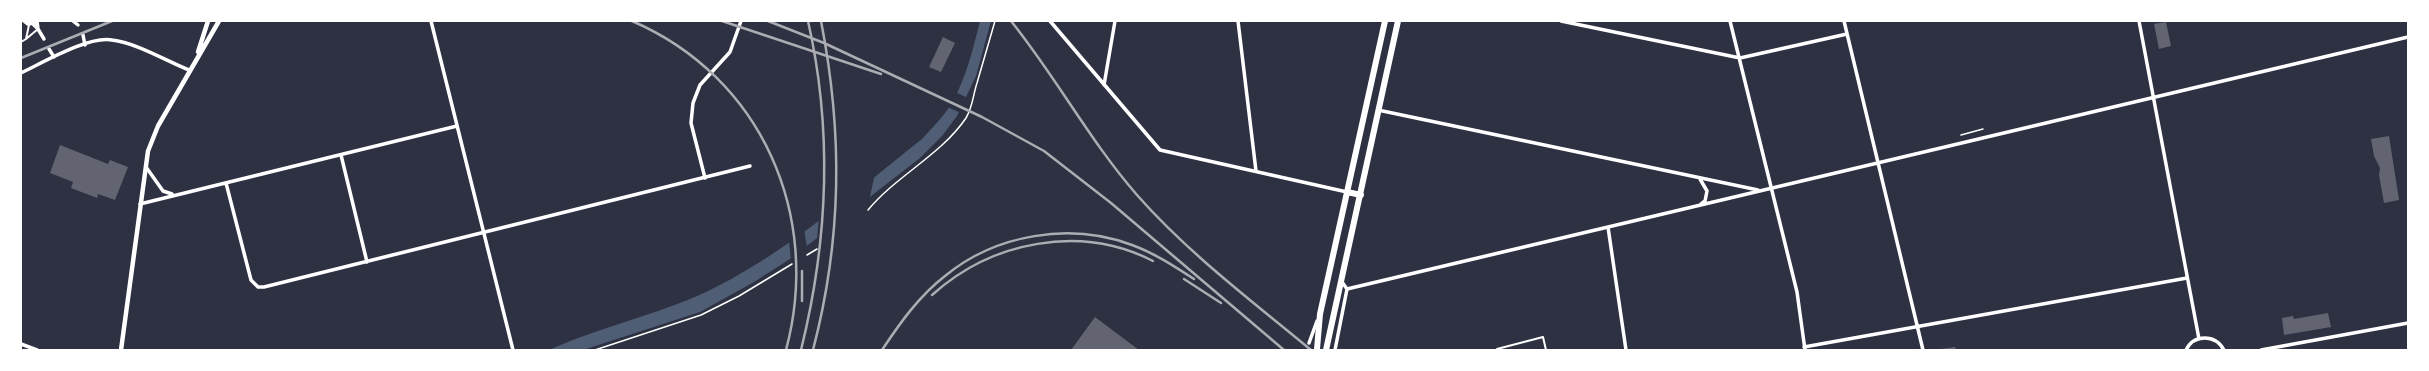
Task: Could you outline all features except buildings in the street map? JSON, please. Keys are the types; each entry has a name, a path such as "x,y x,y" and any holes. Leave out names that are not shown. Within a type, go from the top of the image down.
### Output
{"main road":[{"path":"1317,349 1320,314 1385,21"},
{"path":"1326,350 1398,21"},
{"path":"1366,106 1378,110"},
{"path":"1347,192 1361,195"}],"street":[{"path":"24,21 34,22 44,38"},
{"path":"73,21 78,25"},
{"path":"121,350 145,165 155,132 190,70 208,21"},
{"path":"195,59 218,21"},
{"path":"431,21 482,233 513,350"},
{"path":"705,178 691,124 693,103 702,83 730,52 741,21"},
{"path":"1050,21 1160,150 1347,192"},
{"path":"1104,85 1115,21"},
{"path":"1238,21 1256,171"},
{"path":"1561,21 1740,58 1847,34"},
{"path":"1730,21 1799,301 1805,349 2187,278"},
{"path":"1844,21 1923,350"},
{"path":"2139,21 2199,339"},
{"path":"83,35 85,45"},
{"path":"1347,290 2153,96 2408,37"},
{"path":"21,73 85,45 104,40 120,42 190,70"},
{"path":"49,49 54,58"},
{"path":"1378,110 1759,191"},
{"path":"140,204 456,126"},
{"path":"341,155 367,262"},
{"path":"145,165 163,191 169,194 182,194"},
{"path":"226,183 251,280 258,287 264,287 750,166"},
{"path":"1699,178 1707,191 1705,201 1700,205"},
{"path":"1608,227 1626,350"},
{"path":"1335,350 1347,290 1341,281"},
{"path":"1309,343 1320,314"},
{"path":"2261,350 2408,323"},
{"path":"2186,350 2190,344 2199,339 2214,340 2224,350"},
{"path":"21,344 37,350"}],"lane":[{"path":"26,39 34,22"},
{"path":"21,42 38,29"},
{"path":"1497,349 1543,338 1546,350"}],"path":[{"path":"868,210 878,198 946,140 965,119 974,100 976,86 995,21"},
{"path":"1961,135 1983,129"},
{"path":"807,255 817,249"},
{"path":"595,350 701,315 740,296 792,264"}],"water":[{"path":"980,21 991,21 976,76 957,116 942,136 920,158 790,259 754,282 700,312 583,350 549,350 591,333 675,305 716,287 771,255 848,199 922,139 945,113 957,93 965,73"}],"pier":[{"path":"955,92 968,98 961,113 947,107"},
{"path":"875,173 869,201 817,239 819,217"},
{"path":"804,228 807,248 791,261 789,240"}],"railway":[{"path":"21,58 112,21"},
{"path":"632,21 677,46 716,77 747,114 771,156 787,202 795,250 795,300 786,350"},
{"path":"722,21 881,74"},
{"path":"768,21 824,43 982,117 1044,151 1111,203 1284,350"},
{"path":"801,350 817,268 822,227 824,186 824,145 821,103 816,62 808,21"},
{"path":"813,350 823,309 830,268 836,186 836,145 833,104 821,21"},
{"path":"1011,21 1043,64 1088,131 1137,195 1177,237 1199,257 1311,350"},
{"path":"882,350 918,301 945,276 965,262 987,250 1034,236 1084,234 1108,238 1132,245 1148,252 1194,279"},
{"path":"932,295 956,277 982,262 1009,251 1038,244 1067,241 1096,243 1125,250 1153,261"},
{"path":"802,271 802,301"},
{"path":"1184,279 1221,303"}]}
